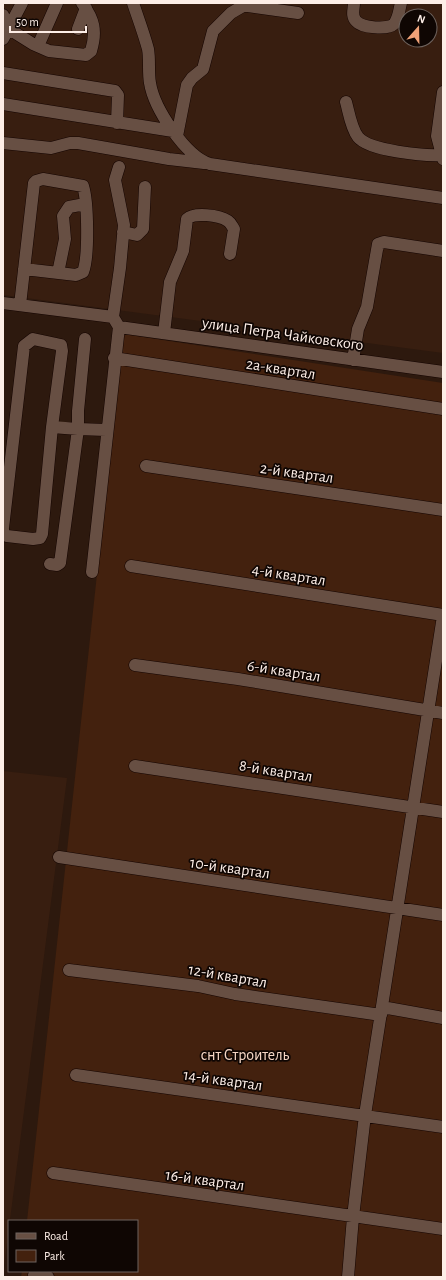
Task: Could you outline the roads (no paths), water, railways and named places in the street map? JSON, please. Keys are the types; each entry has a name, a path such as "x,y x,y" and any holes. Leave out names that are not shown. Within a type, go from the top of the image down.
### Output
{"street":[{"path":"6,34 22,3"},
{"path":"38,46 57,3"},
{"path":"133,3 148,50 150,83 158,107 175,134 192,153 206,163"},
{"path":"354,3 353,14 356,21 362,24 386,28 396,21 401,3"},
{"path":"6,34 49,51 82,55 89,54 92,47 95,27 91,14 84,6"},
{"path":"78,29 84,6"},
{"path":"175,134 188,85 192,78 203,69 210,37 218,25 231,13 243,6 256,6 298,14"},
{"path":"3,15 6,34"},
{"path":"3,73 115,91 118,95 117,122"},
{"path":"346,102 355,131 358,137 366,143 415,155 442,157 437,136 443,92"},
{"path":"3,104 117,122 175,134"},
{"path":"3,143 51,148 70,143 78,143 169,159 206,163 443,198"},
{"path":"92,572 114,358 123,232 123,220 115,180 119,167"},
{"path":"20,305 24,269 36,180 42,179 80,184 84,190 85,204 87,246 85,268 80,274 24,269"},
{"path":"123,232 137,235 143,229 145,188"},
{"path":"58,273 65,239 63,216 69,207 85,204"},
{"path":"164,332 170,282 183,251 187,219 195,215 221,218 229,222 234,229 230,254"},
{"path":"354,360 358,329 367,307 378,244 384,242 443,251"},
{"name":"улица Петра Чайковского","path":"3,303 116,322 164,332 443,372"},
{"path":"33,339 59,343 62,348 52,427 42,534 40,538 34,539 7,536 4,534 3,529 23,350 24,344 33,339"},
{"path":"50,564 57,565 60,563 78,429 78,411 85,339"},
{"name":"2а-квартал","path":"114,358 443,409"},
{"path":"52,427 106,430"},
{"name":"2-й квартал","path":"146,466 443,510"},
{"name":"4-й квартал","path":"131,566 443,615"},
{"path":"348,1277 353,1217 365,1115 443,615"},
{"name":"6-й квартал","path":"135,665 238,679 443,713"},
{"name":"8-й квартал","path":"135,766 443,812"},
{"name":"10-й квартал","path":"59,857 443,915"},
{"name":"12-й квартал","path":"70,970 198,986 235,994 443,1018"},
{"name":"14-й квартал","path":"76,1075 443,1127"},
{"name":"16-й квартал","path":"54,1173 443,1229"},
{"path":"34,1275 48,1277"}],"park label":[{"name":"снт Строитель","path":"245,1054"}]}
